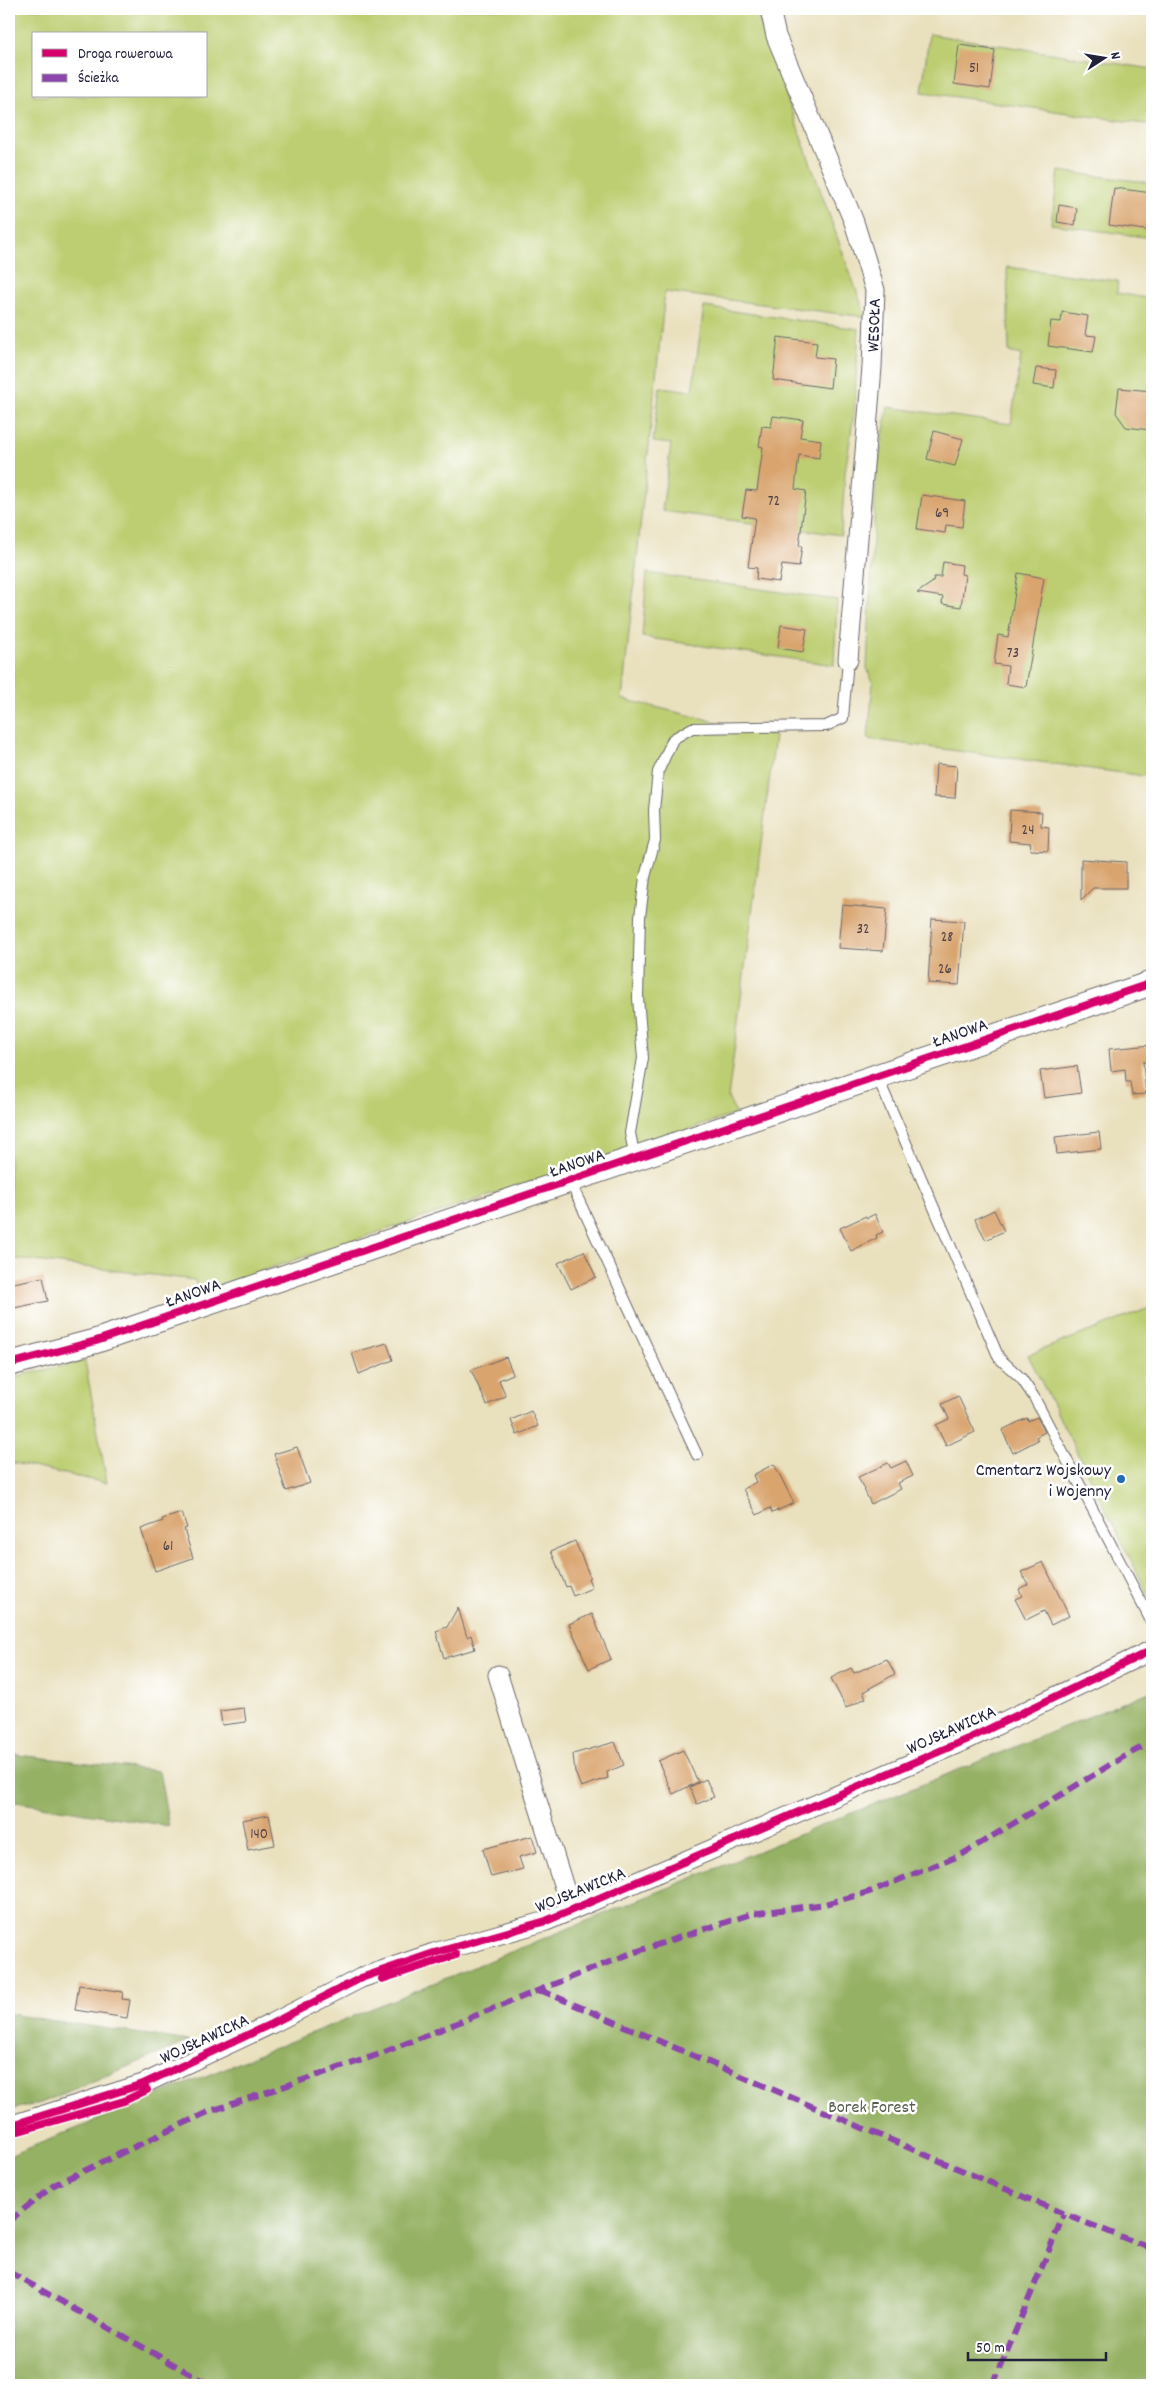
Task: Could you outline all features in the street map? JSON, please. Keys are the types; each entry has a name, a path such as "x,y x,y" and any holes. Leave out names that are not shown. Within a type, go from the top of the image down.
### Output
{"street":[{"name":"WESOŁA","path":"770,9 776,36 854,222 874,290 872,367 848,660"},
{"name":"ŁANOWA","path":"9,1364 96,1341 1152,983"},
{"name":"WOJSŁAWICKA","path":"9,2126 143,2084 271,2024 361,1978 434,1953 546,1921 968,1739 1152,1650"},
{"path":"498,1675 571,1910"}],"lane":[{"path":"635,1159 630,1133 643,1058 638,998 640,918 645,877 655,840 654,810 658,772 673,739 692,728 826,726 843,718 848,660"},
{"path":"877,1076 999,1358 1021,1378 1034,1397 1152,1623"},
{"path":"570,1181 697,1455"}],"green space":[{"path":"9,9 755,9 866,317 665,292 622,699 775,736 728,1098 736,1114 198,1292 195,1280 9,1258"},
{"path":"929,34 1152,69 1152,125 922,92"},
{"path":"1059,171 1152,183 1152,238 1051,224"},
{"path":"1007,267 1118,281 1117,293 1152,299 1152,777 868,739 873,683 867,668 876,477 888,407 1011,424 1021,355 1009,352"},
{"path":"704,307 859,329 854,414 845,472 841,535 662,511 671,444 653,442 660,387 692,391"},
{"path":"647,573 837,600 834,665 642,637"},
{"name":"Cmentarz Wojskowy i Wojenny","path":"1152,1307 1152,1602 1028,1355"},
{"path":"85,1361 107,1483 9,1462 9,1378"},
{"name":"Borek Forest","path":"1152,1691 1152,2385 9,2385 9,2156"},
{"path":"9,1754 159,1771 169,1826 9,1801"},
{"path":"9,2014 189,2041 41,2103 9,2110"}],"building":[{"path":"959,45 995,50 990,89 954,84"},
{"path":"1114,188 1152,193 1152,231 1109,225"},
{"path":"1059,205 1077,208 1075,225 1057,222"},
{"path":"1062,312 1088,316 1085,335 1096,336 1093,352 1048,346 1051,321 1061,322"},
{"path":"778,337 817,342 815,357 833,359 830,388 773,380"},
{"path":"1036,368 1056,370 1054,388 1033,385"},
{"path":"1119,388 1152,391 1150,430 1126,427 1116,413"},
{"path":"773,416 803,420 800,437 821,440 819,458 799,455 795,489 806,491 799,546 802,546 799,567 782,565 779,582 756,579 757,568 748,567 755,518 742,516 746,490 757,491 763,447 759,446 762,426 771,427"},
{"path":"934,431 963,439 955,466 927,459"},
{"path":"922,495 965,501 962,527 946,525 945,533 917,529"},
{"path":"943,562 962,565 961,574 965,575 961,607 942,604 943,597 917,593 933,582 934,577 941,577"},
{"path":"1018,573 1044,578 1026,687 1006,684 1008,666 994,664 998,635 1008,637"},
{"path":"781,625 807,629 803,652 778,648"},
{"path":"936,764 957,766 955,798 934,797"},
{"path":"1010,810 1042,812 1041,826 1049,827 1048,851 1030,850 1031,843 1009,841"},
{"path":"1081,859 1126,862 1126,888 1093,888 1081,900"},
{"path":"842,905 887,909 883,951 838,948"},
{"path":"932,919 964,921 959,985 928,983"},
{"path":"1152,1045 1152,1061 1143,1062 1146,1094 1132,1095 1130,1082 1126,1082 1125,1069 1111,1071 1109,1049"},
{"path":"1077,1066 1081,1093 1044,1098 1040,1071"},
{"path":"1099,1132 1101,1149 1057,1154 1055,1137"},
{"path":"994,1210 1004,1231 986,1240 975,1219"},
{"path":"875,1214 883,1232 876,1235 877,1238 851,1251 840,1228"},
{"path":"584,1251 596,1277 571,1289 558,1263"},
{"path":"43,1277 48,1301 9,1309 9,1284"},
{"path":"387,1343 393,1360 359,1374 352,1353"},
{"path":"506,1357 513,1374 499,1380 506,1396 487,1405 471,1370"},
{"path":"958,1396 975,1432 946,1446 936,1425 949,1419 942,1404"},
{"path":"531,1411 538,1426 517,1435 511,1420"},
{"path":"1037,1417 1045,1432 1036,1437 1038,1440 1013,1453 1002,1430 1027,1418 1028,1421"},
{"path":"297,1447 310,1483 286,1491 274,1454"},
{"path":"906,1461 913,1476 898,1483 901,1489 871,1504 858,1477 888,1463 891,1468"},
{"path":"774,1464 794,1503 772,1513 770,1508 757,1515 743,1489 756,1482 753,1475"},
{"path":"182,1513 187,1528 184,1529 193,1558 155,1571 141,1529 163,1521 162,1519"},
{"path":"575,1541 590,1577 588,1578 592,1588 573,1596 569,1586 566,1587 551,1551"},
{"path":"1043,1562 1069,1616 1051,1625 1044,1611 1026,1620 1015,1599 1022,1596 1019,1589 1028,1584 1021,1572"},
{"path":"458,1607 467,1637 471,1635 475,1649 444,1658 436,1631 447,1627"},
{"path":"592,1614 611,1659 589,1669 569,1624"},
{"path":"887,1659 895,1674 863,1692 866,1698 846,1708 831,1678 851,1668 854,1673"},
{"path":"244,1708 246,1722 222,1725 220,1711"},
{"path":"615,1742 624,1765 607,1772 608,1778 581,1787 575,1772 573,1754"},
{"path":"683,1750 698,1782 673,1794 658,1761"},
{"path":"706,1779 714,1797 697,1804 690,1787"},
{"path":"269,1815 275,1845 248,1850 242,1820"},
{"path":"532,1836 537,1852 519,1857 523,1869 491,1877 483,1849"},
{"path":"79,1985 123,1992 122,1999 130,2000 127,2018 75,2010"}],"marked path":[{"path":"9,2221 54,2185 208,2112 377,2055 632,1953 751,1914 825,1904 869,1892 961,1855 1125,1756 1152,1742"},
{"path":"540,1990 1064,2214 1152,2249"},
{"path":"993,2385 1064,2214"},
{"path":"9,2272 210,2385"}],"cycle path":[{"path":"9,1364 96,1341 1152,983"},
{"path":"9,2126 143,2084 271,2024 361,1978 434,1953 546,1921 968,1739 1152,1650"},
{"path":"382,1979 456,1955"},
{"path":"19,2131 124,2101 147,2090"}],"place":[{"name":"Cmentarz Wojskowy i Wojenny","path":"1121,1479"}]}
